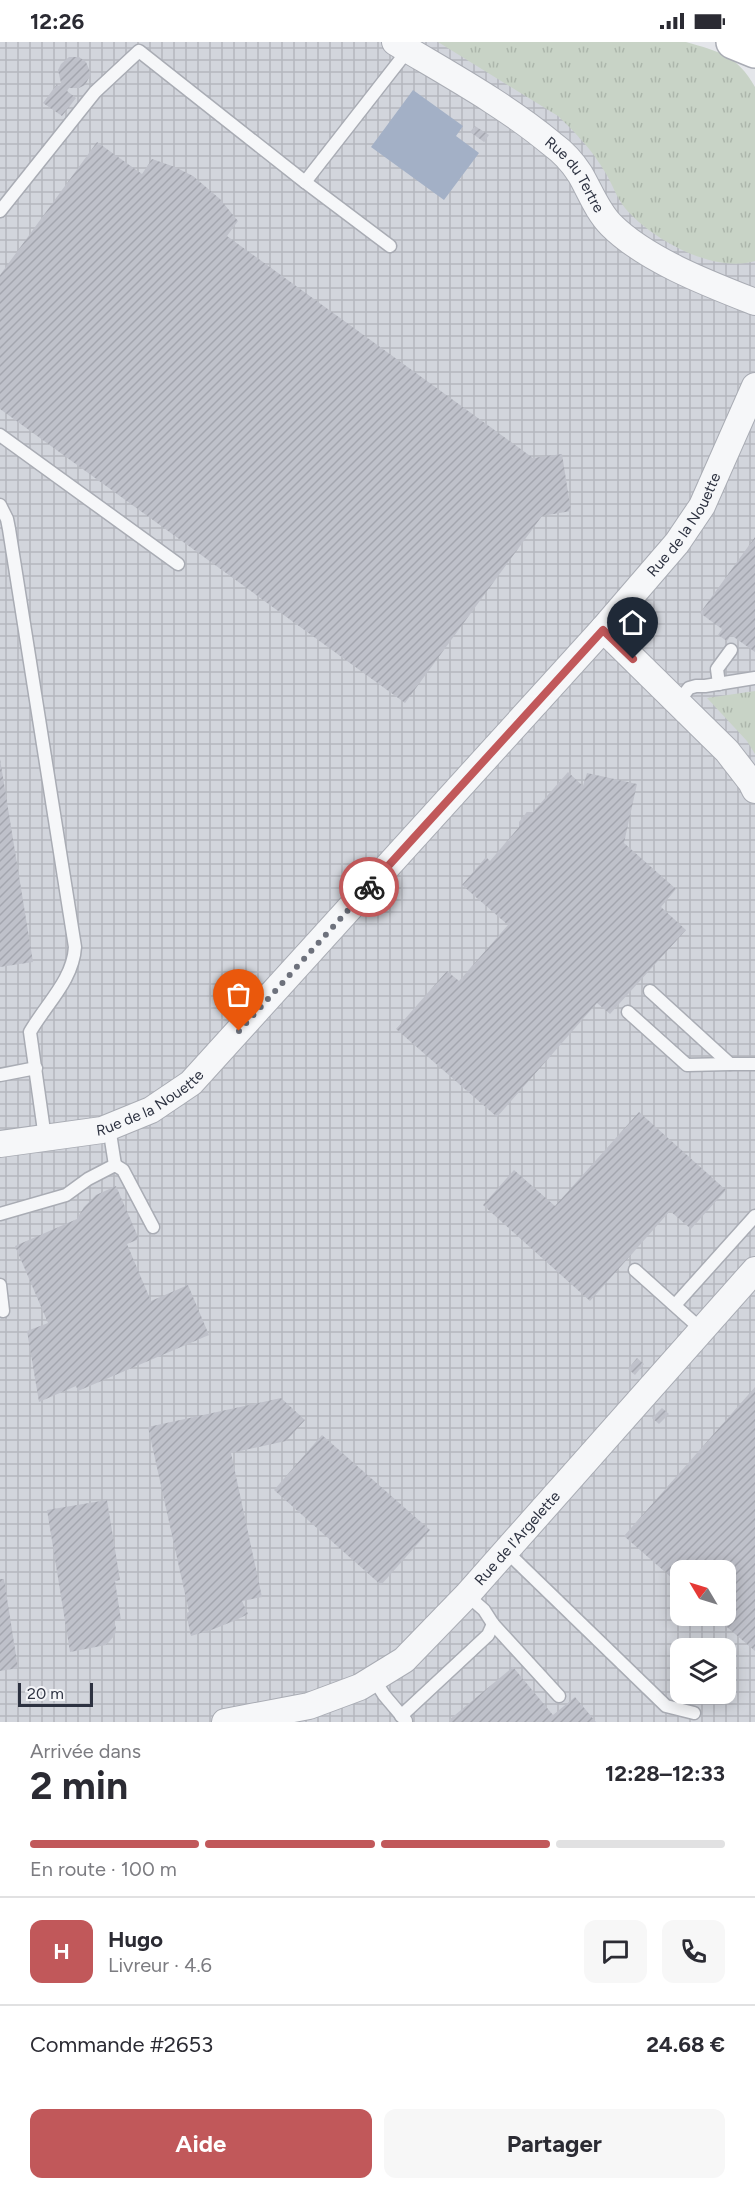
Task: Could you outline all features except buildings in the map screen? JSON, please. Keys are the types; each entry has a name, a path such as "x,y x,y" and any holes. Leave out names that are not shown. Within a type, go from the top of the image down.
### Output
{"main road":[{"path":"733,42 755,51"}],"street":[{"name":"Rue du Tertre","path":"401,46 492,101 554,144 580,174 610,224 645,251 715,286 755,302"},
{"name":"Rue de la Nouette","path":"0,1144 102,1130 151,1110 191,1083 603,630 677,543 702,506 755,386"},
{"path":"603,630 728,751 755,790"},
{"name":"Rue de l'Argelette","path":"236,1721 309,1706 360,1687 404,1660 467,1595 755,1270"}],"lane":[{"path":"305,182 401,46"},
{"path":"0,211 95,92 139,51 390,246"},
{"path":"0,435 178,564"},
{"path":"0,505 7,519 9,530 75,946 74,959 68,975 30,1032 45,1138"},
{"path":"719,684 717,669 731,650"},
{"path":"678,702 689,688 755,678"},
{"path":"650,991 730,1064"},
{"path":"628,1012 687,1065 755,1064"},
{"path":"0,1075 36,1068"},
{"path":"109,1127 115,1165 123,1170 153,1227"},
{"path":"0,1214 66,1195 88,1179 115,1165"},
{"path":"675,1305 755,1216"},
{"path":"635,1270 702,1330"},
{"path":"0,1285 3,1311"},
{"path":"506,1551 666,1706 694,1713"},
{"path":"467,1595 559,1696"},
{"path":"374,1679 404,1719 488,1635 493,1624"}],"shaded area":[{"path":"0,42 458,42 755,250 755,1722 0,1722"}],"green space":[{"path":"438,42 686,42 718,52 734,61 755,87 755,261 739,264 721,263 703,258 684,251 651,231 625,208 595,156 558,116"},
{"path":"755,691 755,754 747,741 707,698"}],"water":[{"path":"413,90 463,126 456,136 479,153 444,200 371,147"}],"way so far":[{"path":"239,1031 369,887"}],"route":[{"path":"369,887 603,630 633,659"}]}
